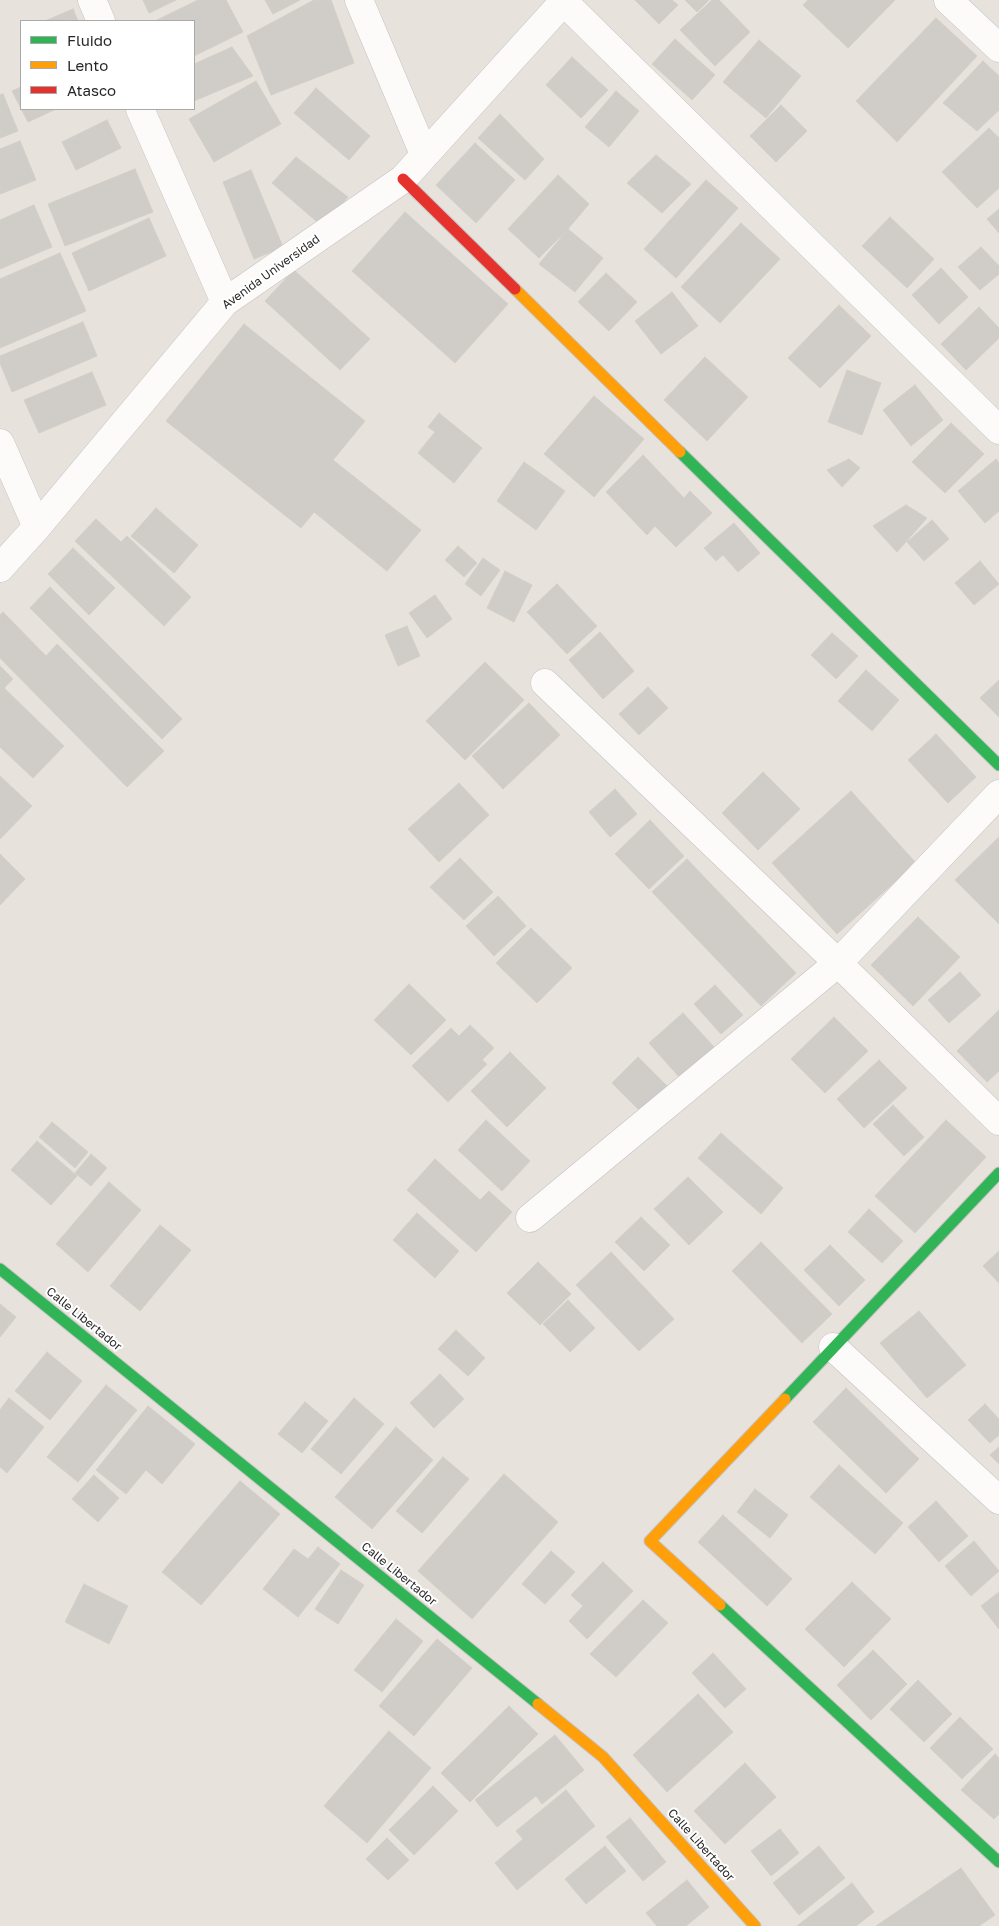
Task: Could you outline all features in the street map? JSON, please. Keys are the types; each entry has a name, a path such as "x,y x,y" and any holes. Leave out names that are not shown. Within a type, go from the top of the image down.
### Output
{"street":[{"path":"92,0 101,20"},
{"path":"359,0 424,154"},
{"path":"948,0 999,48"},
{"path":"563,1 999,430"},
{"name":"Avenida Universidad","path":"0,568 37,527 224,302 403,179 563,1"},
{"path":"140,110 224,302"},
{"path":"403,179 999,765"},
{"path":"0,443 37,527"},
{"path":"545,683 838,963 999,1121"},
{"path":"530,1218 838,963 999,794"},
{"path":"999,1173 650,1540 999,1862"},
{"name":"Calle Libertador","path":"0,1269 603,1757 755,1926"},
{"path":"833,1347 999,1500"}],"building":[{"path":"143,0 176,0 149,13"},
{"path":"198,0 226,0 243,32 195,56 195,20 157,20"},
{"path":"265,0 300,0 273,14"},
{"path":"314,0 331,0 354,63 271,95 247,36"},
{"path":"635,0 672,0 678,5 659,24"},
{"path":"685,0 709,0 697,12"},
{"path":"712,0 719,0 750,32 715,66 680,30"},
{"path":"808,0 895,0 848,48 803,5"},
{"path":"73,9 78,20 47,20"},
{"path":"936,18 977,56 897,142 856,101"},
{"path":"675,39 715,75 692,100 652,64"},
{"path":"759,40 801,76 766,118 723,82"},
{"path":"232,47 253,76 195,101 195,64"},
{"path":"572,57 608,90 581,118 546,85"},
{"path":"983,61 999,76 999,110 977,131 943,103"},
{"path":"256,81 281,124 214,162 189,119"},
{"path":"20,87 20,106 12,91"},
{"path":"316,88 370,136 349,160 294,113"},
{"path":"616,91 639,111 609,147 585,127"},
{"path":"3,94 18,131 0,138 0,95"},
{"path":"781,105 807,131 776,162 750,136"},
{"path":"22,110 54,110 28,122"},
{"path":"500,114 544,159 525,180 478,138"},
{"path":"107,120 121,148 76,170 62,142"},
{"path":"989,128 999,138 999,188 977,208 942,172"},
{"path":"20,141 36,180 0,194 0,149"},
{"path":"475,143 515,180 476,223 436,185"},
{"path":"656,155 691,184 662,213 627,183"},
{"path":"296,157 348,197 323,227 272,183"},
{"path":"135,169 153,212 65,246 48,204"},
{"path":"251,170 283,247 254,259 223,182"},
{"path":"558,175 589,204 568,229 539,258 508,229"},
{"path":"706,180 738,208 676,278 644,249"},
{"path":"34,205 52,247 0,269 0,220"},
{"path":"999,209 999,233 987,219"},
{"path":"405,212 508,304 455,363 352,271"},
{"path":"890,217 934,259 907,288 862,246"},
{"path":"149,218 166,256 89,291 72,253"},
{"path":"741,223 780,259 720,323 681,287"},
{"path":"568,229 603,258 575,292 539,264"},
{"path":"981,247 999,266 999,274 980,290 958,267"},
{"path":"60,253 86,311 0,348 0,279"},
{"path":"941,268 968,297 939,324 912,295"},
{"path":"294,270 370,339 340,370 265,301"},
{"path":"606,273 637,302 609,331 578,302"},
{"path":"672,292 698,326 661,354 635,321"},
{"path":"839,305 871,336 820,388 788,358"},
{"path":"979,307 999,328 999,338 966,370 941,344"},
{"path":"83,322 97,356 12,392 0,363 0,356"},
{"path":"244,324 365,421 333,460 421,530 387,571 314,512 301,528 166,421"},
{"path":"705,357 748,397 707,441 664,400"},
{"path":"847,370 881,383 862,435 828,422"},
{"path":"92,372 106,405 39,433 24,400"},
{"path":"915,385 943,420 911,446 883,410"},
{"path":"594,396 644,439 594,497 544,454"},
{"path":"439,413 482,448 454,483 418,453 435,432 428,427"},
{"path":"951,423 984,454 945,493 912,462"},
{"path":"643,455 684,498 690,491 712,513 676,547 655,526 647,535 606,492"},
{"path":"849,459 860,468 842,487 827,470"},
{"path":"996,459 999,463 999,511 985,523 958,491"},
{"path":"524,462 565,491 536,530 497,501"},
{"path":"906,505 927,518 897,552 873,526"},
{"path":"156,508 198,545 174,573 131,536"},
{"path":"96,519 121,542 127,536 191,597 164,626 75,541"},
{"path":"932,520 949,539 924,561 907,542"},
{"path":"734,523 760,553 738,572 723,555 716,561 704,548"},
{"path":"458,546 477,563 464,577 445,560"},
{"path":"73,548 115,588 89,615 48,574"},
{"path":"483,558 500,570 481,596 465,584"},
{"path":"980,561 999,584 974,605 955,583"},
{"path":"505,571 532,585 514,622 487,608"},
{"path":"557,584 597,626 567,654 527,612"},
{"path":"50,587 182,719 162,739 30,608"},
{"path":"435,595 452,619 427,638 409,613"},
{"path":"3,612 46,656 57,644 164,751 127,787 0,658 0,615"},
{"path":"407,626 420,656 398,666 385,635"},
{"path":"600,632 634,671 603,699 569,660"},
{"path":"832,633 858,656 836,679 811,655"},
{"path":"485,662 524,700 465,760 426,721"},
{"path":"0,666 13,679 4,688 64,746 33,778 0,747"},
{"path":"866,670 899,700 872,731 838,701"},
{"path":"999,680 999,717 980,698"},
{"path":"648,687 668,708 639,735 619,714"},
{"path":"529,703 560,735 503,789 472,756"},
{"path":"936,734 976,777 948,803 908,760"},
{"path":"763,772 800,809 758,850 722,813"},
{"path":"0,776 32,806 0,839"},
{"path":"459,783 489,815 439,862 408,829"},
{"path":"615,789 637,814 610,837 589,812"},
{"path":"851,791 916,863 837,934 772,863"},
{"path":"650,820 684,856 649,889 615,854"},
{"path":"999,837 999,924 955,880"},
{"path":"0,854 25,879 0,905"},
{"path":"460,858 493,892 464,920 430,887"},
{"path":"687,859 796,973 761,1006 652,892"},
{"path":"498,896 526,926 494,956 466,926"},
{"path":"918,917 960,957 913,1006 871,965"},
{"path":"531,928 572,968 537,1003 496,963"},
{"path":"960,972 981,995 949,1023 928,1000"},
{"path":"409,984 446,1020 411,1055 374,1020"},
{"path":"715,985 743,1015 721,1034 694,1004"},
{"path":"999,1010 999,1071 987,1082 957,1051"},
{"path":"683,1013 715,1048 680,1078 649,1043"},
{"path":"834,1017 868,1051 825,1093 791,1059"},
{"path":"470,1025 494,1048 482,1060 487,1064 448,1102 412,1066 451,1028 459,1036"},
{"path":"510,1052 546,1088 507,1127 471,1091"},
{"path":"638,1057 670,1089 644,1115 612,1083"},
{"path":"879,1060 907,1088 864,1128 837,1099"},
{"path":"893,1105 924,1137 904,1156 873,1124"},
{"path":"486,1120 530,1161 502,1191 458,1150"},
{"path":"946,1120 986,1157 915,1233 875,1196"},
{"path":"52,1122 88,1152 75,1168 39,1137"},
{"path":"721,1133 783,1188 761,1214 698,1158"},
{"path":"37,1141 77,1176 51,1205 11,1170"},
{"path":"91,1154 107,1168 91,1186 75,1173"},
{"path":"435,1159 480,1200 489,1191 512,1212 476,1252 407,1190"},
{"path":"688,1177 723,1212 689,1245 654,1209"},
{"path":"109,1182 141,1210 88,1272 56,1244"},
{"path":"869,1209 903,1241 882,1263 848,1232"},
{"path":"417,1213 459,1251 435,1278 393,1240"},
{"path":"641,1217 670,1245 644,1271 615,1242"},
{"path":"160,1225 191,1250 140,1311 110,1286"},
{"path":"761,1242 832,1314 802,1343 732,1271"},
{"path":"830,1245 865,1280 839,1306 804,1270"},
{"path":"999,1251 999,1283 983,1266"},
{"path":"611,1252 674,1319 639,1351 576,1285"},
{"path":"538,1262 571,1294 540,1325 507,1293"},
{"path":"568,1300 595,1328 570,1352 543,1324"},
{"path":"0,1304 16,1317 0,1337"},
{"path":"919,1311 966,1365 927,1398 880,1343"},
{"path":"456,1330 485,1358 468,1376 438,1349"},
{"path":"47,1352 82,1381 50,1420 15,1391"},
{"path":"440,1374 464,1399 434,1428 410,1403"},
{"path":"106,1385 137,1410 78,1482 47,1457"},
{"path":"846,1388 919,1459 886,1493 813,1422"},
{"path":"9,1398 44,1427 7,1473 0,1467 0,1410"},
{"path":"354,1398 384,1424 341,1474 311,1449"},
{"path":"305,1402 328,1421 302,1453 278,1434"},
{"path":"985,1404 999,1419 999,1435 990,1443 968,1420"},
{"path":"148,1406 195,1444 162,1484 146,1470 126,1494 96,1470"},
{"path":"396,1427 433,1460 372,1529 335,1497"},
{"path":"999,1447 999,1464 990,1455"},
{"path":"443,1457 469,1479 422,1533 396,1511"},
{"path":"839,1465 903,1523 875,1554 810,1497"},
{"path":"504,1474 558,1522 472,1619 418,1571"},
{"path":"94,1475 119,1498 98,1522 72,1499"},
{"path":"240,1481 280,1514 201,1605 162,1572"},
{"path":"755,1489 788,1515 770,1538 737,1512"},
{"path":"936,1501 968,1536 939,1562 908,1527"},
{"path":"723,1515 792,1579 767,1606 698,1542"},
{"path":"974,1541 999,1571 971,1596 945,1566"},
{"path":"318,1547 340,1564 298,1617 263,1589 294,1549 308,1559"},
{"path":"551,1551 575,1572 545,1604 522,1584"},
{"path":"603,1562 633,1591 587,1639 569,1621 583,1606 571,1595"},
{"path":"341,1570 364,1585 338,1624 315,1609"},
{"path":"852,1582 891,1619 844,1667 805,1629"},
{"path":"84,1584 128,1606 109,1644 65,1622"},
{"path":"999,1592 999,1629 981,1606"},
{"path":"643,1600 668,1623 616,1677 590,1654"},
{"path":"396,1619 423,1641 382,1692 354,1670"},
{"path":"437,1639 472,1668 414,1736 379,1706"},
{"path":"873,1650 907,1684 871,1720 837,1685"},
{"path":"713,1653 746,1689 725,1708 692,1673"},
{"path":"918,1680 952,1714 924,1742 890,1709"},
{"path":"698,1694 733,1732 667,1792 633,1755"},
{"path":"509,1706 538,1734 470,1802 441,1773"},
{"path":"960,1717 993,1749 962,1779 930,1748"},
{"path":"389,1731 431,1768 367,1843 324,1806"},
{"path":"555,1735 584,1770 542,1804 536,1796 497,1827 475,1800"},
{"path":"995,1754 999,1758 999,1814 994,1819 961,1790"},
{"path":"745,1763 776,1797 725,1844 694,1811"},
{"path":"433,1786 458,1811 414,1855 389,1830"},
{"path":"566,1790 595,1826 517,1890 495,1863 523,1839 516,1831"},
{"path":"630,1818 666,1862 643,1881 606,1837"},
{"path":"780,1829 799,1853 771,1876 751,1851"},
{"path":"387,1838 409,1860 388,1880 366,1859"},
{"path":"605,1846 626,1871 586,1904 565,1879"},
{"path":"819,1846 845,1878 799,1915 773,1883"},
{"path":"961,1868 995,1915 979,1926 876,1926"},
{"path":"687,1880 709,1907 686,1926 657,1926 646,1913"},
{"path":"852,1883 874,1912 856,1926 797,1926"}],"traffic: fast":[{"path":"680,452 999,765"},
{"path":"785,1399 999,1173"},
{"path":"0,1269 538,1704"},
{"path":"720,1605 999,1862"}],"traffic: slow":[{"path":"515,289 680,452"},
{"path":"720,1605 650,1541 785,1399"},
{"path":"538,1704 603,1757 755,1926"}],"traffic: jam":[{"path":"403,179 515,289"}]}
